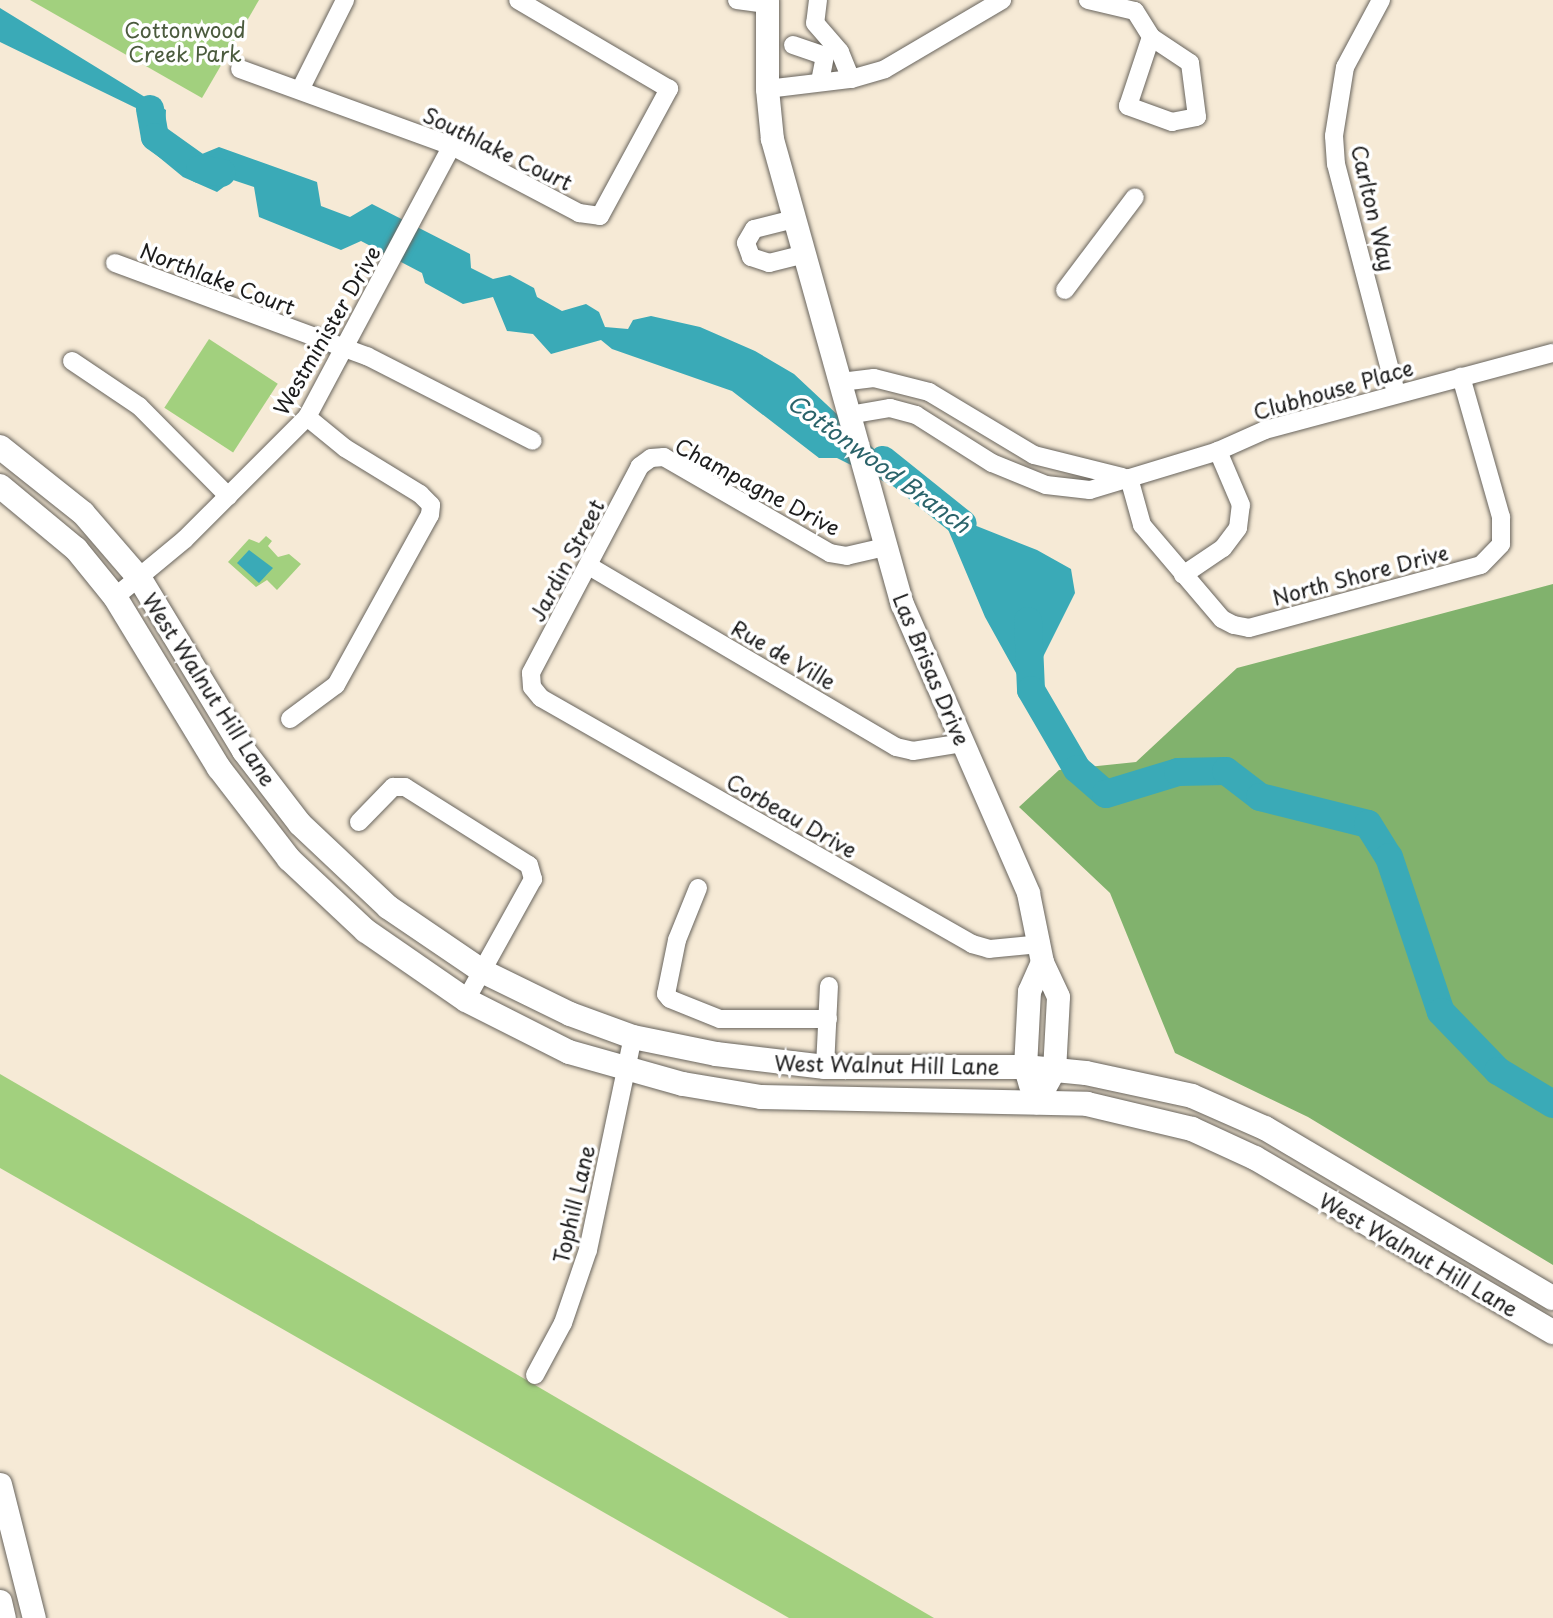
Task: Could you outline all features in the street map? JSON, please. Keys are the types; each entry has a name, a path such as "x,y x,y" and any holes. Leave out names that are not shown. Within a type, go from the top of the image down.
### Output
{"main road":[{"name":"West Walnut Hill Lane","path":"0,447 83,513 140,579 244,751 319,844 388,907 482,971 570,1014 633,1037 716,1054 825,1067 1025,1067 1139,1082 1192,1096 1265,1128 1553,1298"},
{"name":"West Walnut Hill Lane","path":"0,486 76,549 115,597 223,772 310,881 404,961 466,1000 569,1052 627,1071 761,1097 1087,1104 1192,1129 1255,1158 1553,1332"},
{"path":"223,772 230,771 245,779 291,837 319,844"}],"street":[{"path":"300,90 345,0"},
{"name":"Southlake Court","path":"240,69 452,146 579,213 600,216 669,89 518,0"},
{"path":"737,0 767,2"},
{"path":"818,0 815,23 840,52 851,79"},
{"path":"766,89 820,80 851,79 885,69 1002,0"},
{"path":"1088,0 1138,5 1151,37 1190,63 1197,117 1172,122 1128,106 1151,37"},
{"name":"Carlton Way","path":"1381,0 1345,66 1334,136 1336,164 1396,392"},
{"name":"Las Brisas Drive","path":"767,2 766,89 772,139 885,547 902,604 1028,893 1041,953 1058,997 1054,1070 1035,1102"},
{"path":"767,47 793,45 823,34"},
{"path":"793,45 825,56 820,80"},
{"name":"Westminister Drive","path":"115,597 140,579 307,417 346,350 452,146"},
{"path":"1065,290 1135,197"},
{"path":"794,219 754,229 746,243 751,257 769,263 804,254"},
{"name":"Northlake Court","path":"115,263 368,356 533,441"},
{"name":"Clubhouse Place","path":"849,415 890,408 916,415 992,463 1046,485 1090,490 1218,451 1265,430 1396,392 1553,353"},
{"path":"72,361 139,406 228,496"},
{"name":"North Shore Drive","path":"1129,478 1142,525 1222,619 1249,628 1481,565 1501,544 1501,517 1461,377"},
{"path":"841,382 874,378 929,392 1034,455 1129,478"},
{"path":"290,719 336,685 430,515 430,505 419,494 345,448 307,417"},
{"path":"1183,576 1223,548 1238,528 1241,505 1218,451"},
{"name":"Champagne Drive","path":"651,458 664,457 830,552 847,555 885,547"},
{"name":"Jardin Street","path":"532,687 531,673 640,466 651,458"},
{"name":"Rue de Ville","path":"589,566 896,747 913,751 963,743"},
{"name":"Corbeau Drive","path":"532,687 541,698 972,944 989,949 1041,953"},
{"path":"359,822 393,787 405,787 529,865 533,879 466,1000"},
{"path":"698,888 677,940 666,994 670,999 720,1018 828,1018"},
{"path":"1035,1102 1025,1067 1029,991 1041,953"},
{"path":"825,1067 829,986"},
{"name":"Tophill Lane","path":"535,1375 563,1323 584,1262 633,1037"},
{"path":"0,1484 34,1618"},
{"path":"0,1601 4,1618"}],"green space":[{"name":"Cottonwood Creek Park","path":"30,0 259,0 202,98"},
{"path":"209,339 278,384 233,452 164,408"},
{"path":"266,536 272,541 268,546 278,557 289,554 301,564 277,590 267,580 256,587 228,562 249,539 259,543"},
{"path":"1553,584 1553,1265 1308,1117 1175,1053 1110,893 1019,807 1059,770 1136,762 1237,668"},
{"path":"0,1074 934,1618 789,1618 0,1168"}],"water":[{"path":"0,8 166,110 164,155 185,161 219,147 317,182 321,206 350,217 372,204 470,254 471,268 493,279 510,275 534,288 537,297 562,311 586,304 599,312 605,327 628,329 633,320 651,316 700,327 755,351 794,374 920,492 969,523 1037,550 1071,569 1075,593 1040,663 1016,655 1061,720 1047,729 985,617 947,527 899,489 837,458 819,458 732,391 612,349 601,340 551,354 533,334 507,331 493,297 463,304 425,283 422,273 361,241 341,250 259,217 254,187 233,180 217,192 183,177 143,144 150,130 147,117 136,108 0,42"},
{"path":"249,550 273,568 259,583 237,563"}],"waterway":[{"name":"Cottonwood Branch","path":"150,109 155,137 200,169 222,173"},
{"name":"Cottonwood Branch","path":"883,460 963,524"},
{"name":"Cottonwood Branch","path":"1028,621 1031,690 1077,769 1106,794 1178,772 1226,771 1260,797 1368,824 1389,857 1441,1012 1498,1071 1553,1104"}]}
